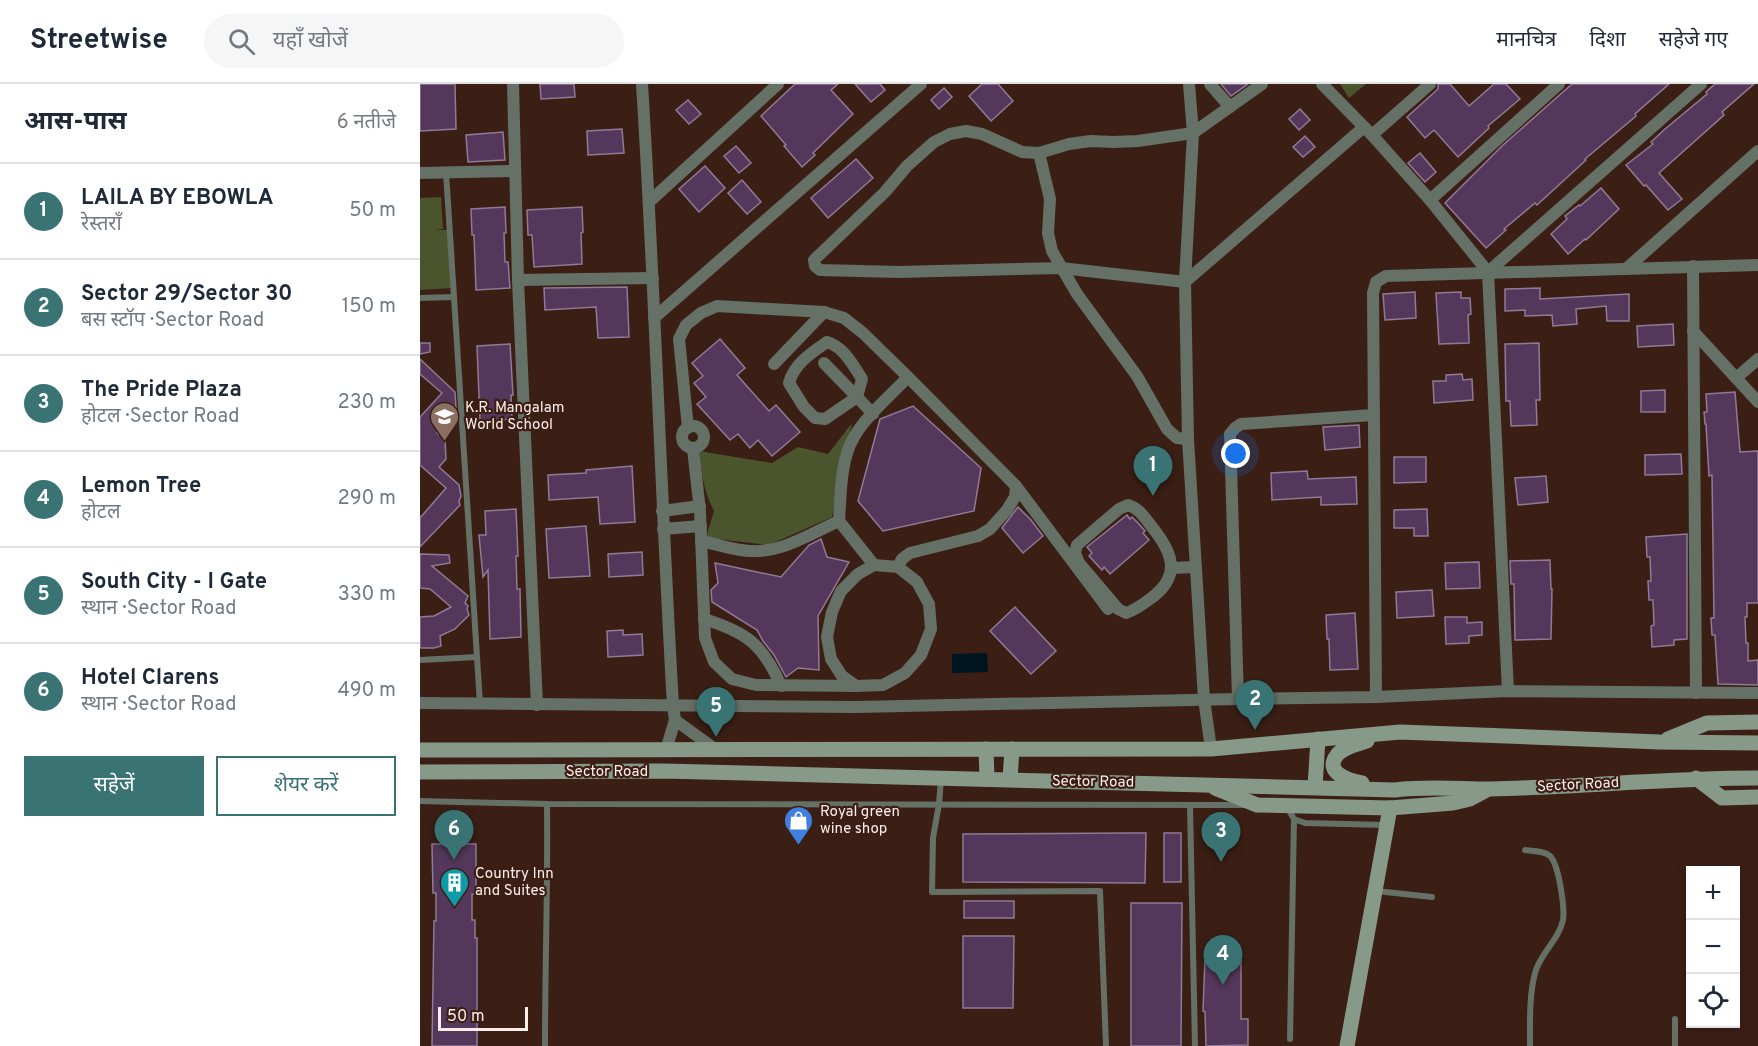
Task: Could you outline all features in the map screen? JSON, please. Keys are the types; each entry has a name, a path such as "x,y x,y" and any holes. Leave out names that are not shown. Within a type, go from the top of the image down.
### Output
{"main road":[{"name":"Sector Road","path":"420,750 1211,749 1400,732 1660,742 1707,723 1758,723"},
{"path":"1395,790 1343,778 1335,768 1334,762 1342,750 1400,732"},
{"path":"1315,787 1318,739"},
{"path":"1660,742 1758,743"},
{"path":"986,749 987,779"},
{"path":"1010,779 1012,749"},
{"name":"Sector Road","path":"420,772 664,771 1395,790 1413,788 1491,789 1696,778 1758,778"},
{"path":"1696,778 1722,798 1758,797"},
{"path":"1204,784 1257,805 1290,812 1453,803 1470,799 1491,789"},
{"path":"1347,1046 1390,808"}],"street":[{"path":"513,84 518,280 537,705"},
{"path":"642,84 650,202 662,511 675,720 666,750"},
{"path":"650,202 778,84"},
{"path":"1189,84 1193,133 1185,282 1188,439 1204,699 1211,749"},
{"path":"1210,84 1230,107"},
{"path":"1262,84 1193,133 1138,141 1080,142 1039,153 1022,152 982,134 966,131 950,134 934,142 907,166 878,199 818,255 814,260 815,266 820,270 899,272 1061,268 1185,282 1368,131 1430,84"},
{"path":"1322,84 1430,200 1488,272 1508,691"},
{"path":"1430,200 1558,84"},
{"path":"1488,272 1701,84"},
{"path":"654,318 916,86"},
{"path":"1626,269 1758,151"},
{"path":"1039,153 1050,198 1048,233 1052,251 1077,294 1137,376 1167,429 1177,438 1188,439"},
{"path":"420,173 515,171"},
{"path":"1376,697 1373,293 1376,282 1386,276 1758,265"},
{"path":"1693,266 1696,693"},
{"path":"518,280 652,278"},
{"path":"856,686 842,676 831,659 827,637 832,612 841,591 858,574 874,565 898,567 917,582 929,604 931,629 921,655 905,674 883,685 856,686 781,686 756,685 732,679 714,662 705,638 700,506 693,448 686,446 682,440 683,433 688,428 679,339 686,325 701,313 717,306 824,312 844,318 863,333 1016,486 1108,609"},
{"path":"774,364 824,312"},
{"path":"1693,331 1758,402"},
{"path":"826,342 834,344 850,359 862,380 857,397 825,419 815,418 804,407 789,383 792,373 807,356 826,342"},
{"path":"1736,378 1758,359"},
{"path":"824,363 873,414"},
{"path":"874,565 838,520 845,460 854,437 908,377"},
{"path":"1238,699 1230,434 1241,424 1374,415"},
{"path":"898,567 902,559 909,554 978,536 990,529 1015,497 1016,486"},
{"path":"1128,504 1137,507 1164,542 1170,555 1172,568 1168,583 1159,593 1134,611 1126,613 1118,609 1079,563 1075,553 1077,545 1128,504"},
{"path":"662,511 700,506"},
{"path":"701,541 752,552 774,549 838,520"},
{"path":"663,529 701,526"},
{"path":"1172,568 1196,567"},
{"path":"704,619 730,627 754,644 773,668 781,686"},
{"path":"420,703 857,707 1376,697 1508,691 1758,693"},
{"path":"675,720 715,749"}],"lane":[{"path":"446,172 480,704"},
{"path":"420,298 454,297"},
{"path":"420,660 477,657"},
{"path":"941,778 933,838 932,892 1100,891 1106,1046"},
{"path":"420,801 547,804 1257,805"},
{"path":"545,1046 547,804"},
{"path":"1190,805 1195,1046"},
{"path":"1290,812 1305,823 1387,825"},
{"path":"1290,812 1290,1039"},
{"path":"1525,850 1546,853 1552,858 1560,885 1563,913 1563,920 1538,963 1533,981 1530,1046"},
{"path":"1375,891 1432,897"},
{"path":"1675,1019 1675,1046"}],"green space":[{"path":"1340,84 1366,84 1349,98"},
{"path":"441,197 443,229 435,230 448,230 452,288 420,290 420,198"},
{"path":"852,423 832,517 769,545 708,538 707,534 714,511 704,482 699,451 772,463 798,447 828,454"}],"water":[{"path":"987,653 988,672 952,673 952,654"}],"building":[{"path":"420,84 455,84 456,129 420,131"},
{"path":"540,84 574,84 575,97 541,99"},
{"path":"795,84 838,84 831,90 853,114 802,167 761,116"},
{"path":"855,84 880,84 885,90 871,102"},
{"path":"982,84 998,84 1013,101 991,121 969,96"},
{"path":"1221,84 1248,84 1231,96"},
{"path":"1438,84 1450,84 1469,106 1494,84 1506,84 1520,99 1488,126 1489,128 1458,157 1434,130 1425,138 1407,117 1438,89"},
{"path":"1572,84 1669,84 1537,205 1535,203 1504,229 1506,230 1486,248 1445,203 1503,145"},
{"path":"1715,84 1754,84 1722,112 1724,115 1659,173 1682,199 1668,210 1626,165 1653,144 1651,142 1707,94 1706,92"},
{"path":"944,88 952,97 939,109 931,100"},
{"path":"688,100 701,114 689,124 676,110"},
{"path":"1300,109 1310,120 1299,130 1289,119"},
{"path":"622,129 624,153 588,155 587,131"},
{"path":"503,132 505,160 468,162 466,135"},
{"path":"1305,136 1315,147 1303,157 1293,147"},
{"path":"736,146 751,163 739,173 724,156"},
{"path":"1420,153 1436,172 1425,182 1408,163"},
{"path":"856,159 873,178 828,218 811,198"},
{"path":"705,166 725,188 699,212 679,189"},
{"path":"742,180 761,202 747,214 728,193"},
{"path":"1601,188 1619,209 1568,254 1551,234 1567,219 1565,216"},
{"path":"505,207 505,262 508,262 510,288 476,290 471,209"},
{"path":"582,207 582,264 534,267 532,235 528,235 527,210"},
{"path":"627,287 629,337 598,338 596,307 545,310 544,288"},
{"path":"1540,288 1540,299 1629,294 1629,321 1607,321 1606,306 1576,309 1577,324 1553,326 1552,315 1525,316 1525,310 1505,311 1505,289"},
{"path":"1415,292 1416,318 1385,320 1383,294"},
{"path":"1461,292 1461,298 1470,298 1469,343 1439,344 1436,293"},
{"path":"1673,324 1674,345 1638,347 1637,326"},
{"path":"720,339 745,368 737,375 769,411 776,405 800,432 772,456 758,440 750,448 738,434 730,440 697,404 706,397 694,383 703,376 692,363"},
{"path":"420,343 430,343 430,352 420,354"},
{"path":"1539,343 1540,400 1536,400 1537,425 1511,426 1510,401 1506,401 1505,344"},
{"path":"510,344 512,419 480,421 477,346"},
{"path":"420,359 455,392 456,408 453,410 455,413 437,433 445,440 446,459 439,467 459,485 461,496 460,505 420,547 420,518 446,488 420,465 420,417 442,393 420,374"},
{"path":"1462,374 1463,380 1472,379 1473,400 1434,403 1433,381 1446,381 1446,375"},
{"path":"1665,390 1665,412 1641,412 1641,391"},
{"path":"1735,392 1740,452 1758,451 1758,603 1747,603 1747,617 1745,617 1748,661 1758,660 1758,685 1718,684 1715,635 1712,635 1711,618 1714,618 1712,475 1709,476 1704,412 1707,412 1706,394"},
{"path":"913,406 981,468 974,511 883,531 858,501 880,419"},
{"path":"1359,425 1360,447 1325,450 1323,427"},
{"path":"1681,454 1682,474 1645,475 1645,455"},
{"path":"1394,457 1426,457 1426,482 1394,483"},
{"path":"632,466 635,522 600,524 598,497 549,500 548,475 586,473 586,470"},
{"path":"1307,471 1308,479 1356,477 1357,504 1321,505 1321,497 1272,500 1271,473"},
{"path":"1546,476 1548,502 1518,505 1515,478"},
{"path":"1018,507 1043,536 1023,553 1002,528"},
{"path":"516,509 517,589 520,589 521,637 490,639 488,570 483,577 479,535 486,535 485,511"},
{"path":"1427,509 1428,536 1414,536 1414,528 1394,528 1394,510"},
{"path":"1127,515 1138,523 1149,540 1110,574 1104,567 1102,570 1089,556 1092,553 1087,547"},
{"path":"586,526 590,576 549,578 546,529"},
{"path":"1687,534 1687,639 1674,640 1674,645 1652,647 1653,600 1649,600 1650,557 1647,557 1646,537"},
{"path":"821,539 827,557 849,562 818,616 819,670 798,668 786,677 757,630 712,602 711,590 718,583 715,563 781,577 809,545"},
{"path":"642,552 643,575 609,577 608,554"},
{"path":"420,554 449,555 450,563 432,566 468,596 465,603 468,606 469,615 455,629 440,636 441,646 434,648 420,648 420,617 434,616 451,607 430,589 420,588"},
{"path":"1550,560 1551,639 1515,640 1514,584 1511,584 1510,561"},
{"path":"1479,562 1480,588 1446,589 1445,563"},
{"path":"1432,590 1434,616 1397,618 1396,592"},
{"path":"1015,607 1056,651 1031,674 990,631"},
{"path":"1355,613 1358,669 1330,670 1326,615"},
{"path":"1445,617 1467,617 1467,623 1482,622 1482,635 1469,636 1469,643 1446,644"},
{"path":"623,630 623,635 642,634 643,655 608,657 607,631"},
{"path":"1146,833 1145,883 963,882 963,834"},
{"path":"1164,833 1181,833 1181,882 1164,882"},
{"path":"432,844 476,844 476,894 472,894 472,920 475,920 475,938 477,938 477,1046 432,1046 436,893 433,893"},
{"path":"964,901 1014,901 1014,918 964,918"},
{"path":"1131,903 1182,903 1181,1046 1131,1046"},
{"path":"963,936 1014,936 1013,1008 963,1008"},
{"path":"1205,958 1241,959 1241,1019 1248,1019 1248,1045 1206,1046 1205,1012 1203,1011"}],"place":[{"name":"K.R. Mangalam World School","path":"444,442"},
{"name":"LAILA BY EBOWLA","path":"1153,496"},
{"name":"Sector 29/Sector 30","path":"1255,730"},
{"name":"South City - I Gate","path":"716,737"},
{"name":"Royal green wine shop","path":"799,846"},
{"name":"Hotel Clarens","path":"454,860"},
{"name":"The Pride Plaza","path":"1221,862"},
{"name":"Country Inn and Suites","path":"454,908"},
{"name":"Lemon Tree","path":"1223,985"}]}
